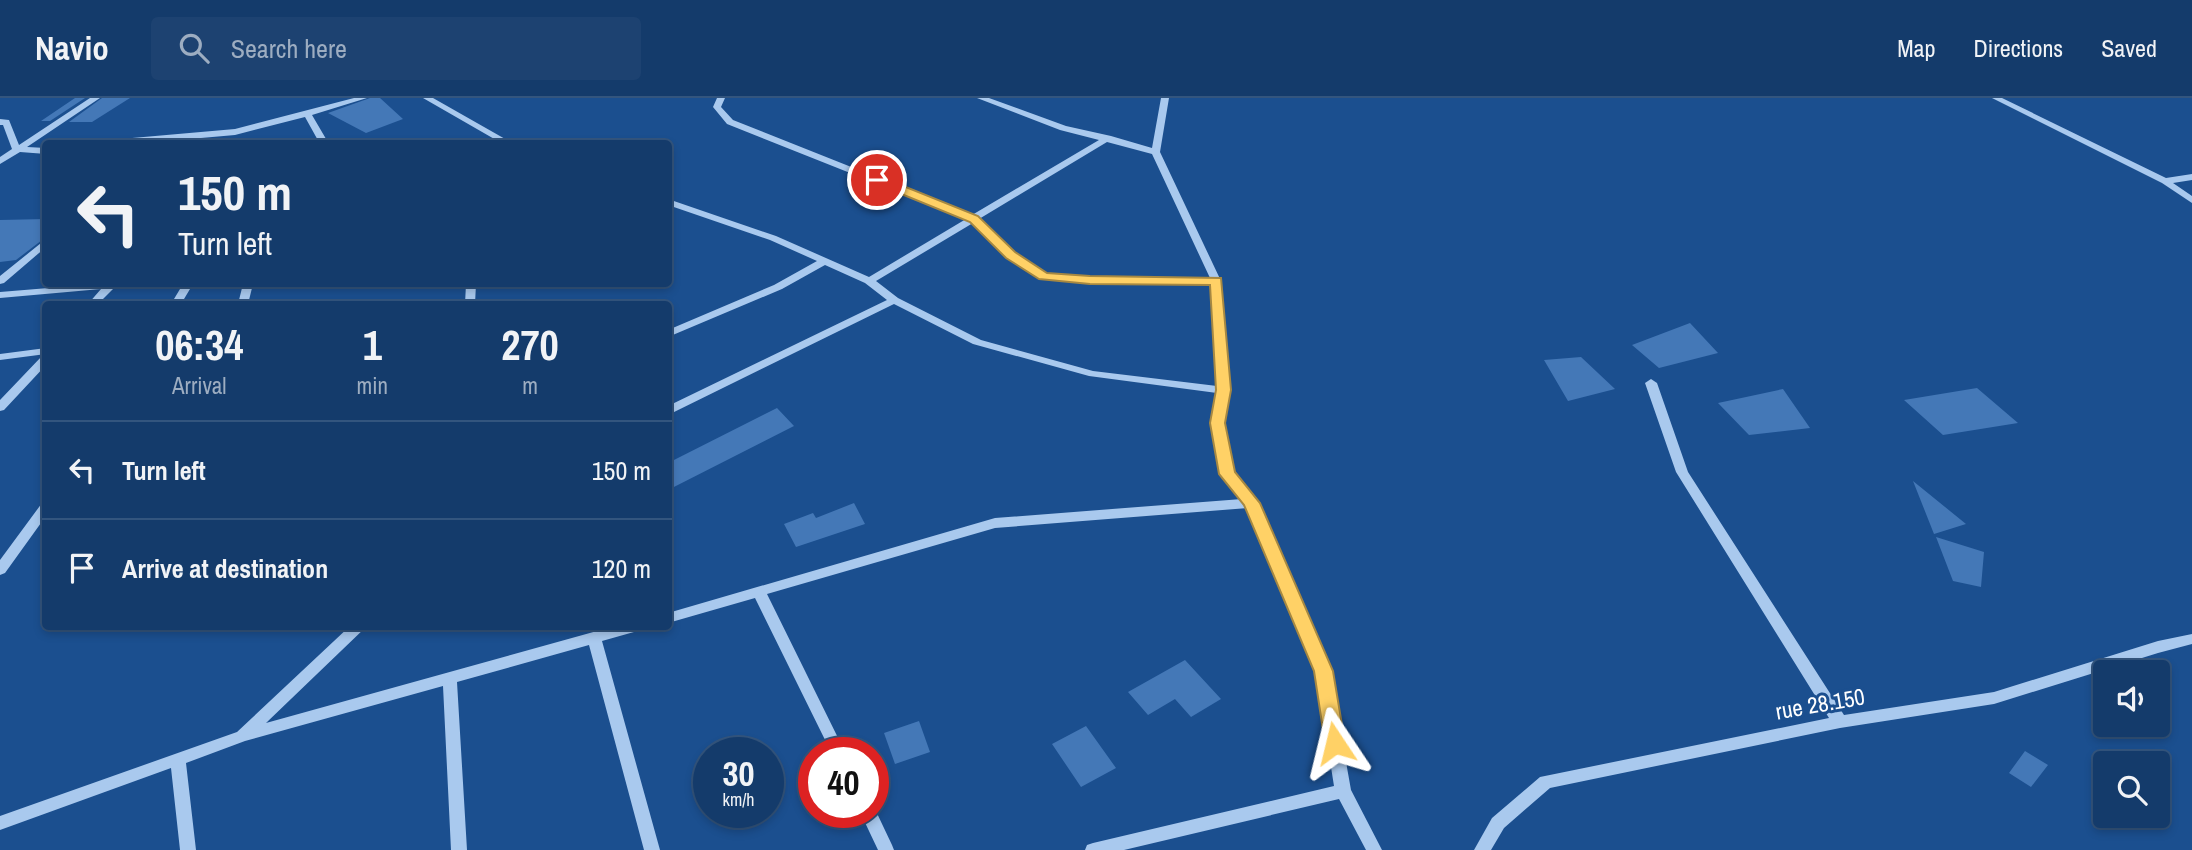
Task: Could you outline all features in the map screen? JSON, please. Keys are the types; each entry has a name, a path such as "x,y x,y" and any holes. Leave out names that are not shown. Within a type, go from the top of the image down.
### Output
{"street":[{"path":"0,160 96,98"},
{"path":"144,140 235,132 363,98"},
{"path":"428,98 503,140"},
{"path":"721,98 717,107 730,122 974,219 1010,255 1044,276 1105,281 1216,281"},
{"path":"981,98 1063,128 1156,152"},
{"path":"1166,98 1156,152 1216,281 1223,390 1218,423 1227,474 1252,503 1323,671 1343,791 1374,850"},
{"path":"1996,98 2165,181 2192,200"},
{"path":"307,114 323,140"},
{"path":"0,122 6,122 16,149"},
{"path":"869,281 1108,138"},
{"path":"16,149 42,151"},
{"path":"2165,181 2192,177"},
{"path":"672,203 773,238 869,281 894,300 977,342 1093,374 1223,390"},
{"path":"0,281 42,246"},
{"path":"672,332 778,287 824,261"},
{"path":"0,295 81,287"},
{"path":"96,301 108,287"},
{"path":"672,409 894,300"},
{"path":"0,357 42,352"},
{"path":"0,407 42,362"},
{"path":"1651,383 1682,472 1840,722"},
{"path":"672,617 995,523 1252,503"},
{"path":"0,570 42,512"},
{"path":"759,593 831,737"},
{"path":"242,736 356,630"},
{"path":"0,822 242,736 622,630"},
{"path":"594,638 652,850"},
{"name":"rue 28.150","path":"1482,850 1497,823 1546,782 1840,722 1994,698 2192,639"},
{"path":"450,678 459,850"},
{"path":"178,760 188,850"},
{"path":"1093,850 1343,791"},
{"path":"875,828 886,850"}],"building":[{"path":"75,98 85,98 50,121 41,121"},
{"path":"102,98 130,98 92,122 69,122"},
{"path":"370,98 380,98 403,119 366,133 328,113"},
{"path":"42,219 42,240 16,260 0,262 0,220"},
{"path":"1690,323 1718,353 1659,368 1632,345"},
{"path":"1581,357 1615,389 1568,401 1544,360"},
{"path":"1977,388 2018,423 1943,435 1904,400"},
{"path":"1783,389 1810,428 1749,435 1718,403"},
{"path":"777,408 794,426 672,488 672,461"},
{"path":"1913,481 1966,524 1934,534"},
{"path":"854,503 865,524 796,547 784,524 813,513 816,518"},
{"path":"1936,537 1984,552 1981,587 1953,581"},
{"path":"1185,660 1221,699 1191,717 1175,699 1148,715 1128,692"},
{"path":"919,721 930,752 895,764 889,747 889,737 885,737 884,733"},
{"path":"1086,726 1116,768 1081,787 1052,744"},
{"path":"2025,751 2048,765 2031,787 2009,773"}],"route":[{"path":"877,180 974,219 1010,255 1044,276 1074,280 1216,281 1223,390 1218,423 1227,474 1252,503 1323,671 1335,743"}]}
